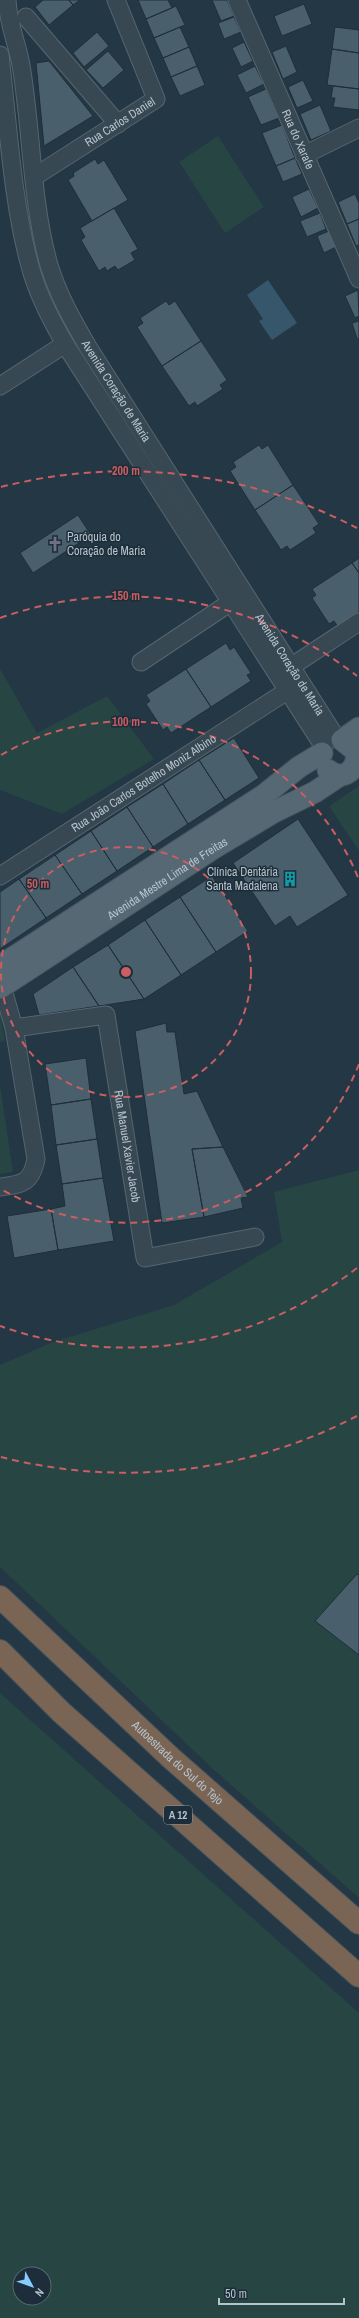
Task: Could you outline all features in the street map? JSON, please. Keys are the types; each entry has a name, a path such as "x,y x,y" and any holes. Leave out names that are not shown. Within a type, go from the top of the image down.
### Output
{"highway":[{"name":"Autoestrada do Sul do Tejo","path":"0,1597 160,1747 359,1923"},
{"name":"A 12","path":"0,1651 61,1712 359,1976"}],"main road":[{"path":"337,741 356,752 358,763 353,770 339,776 328,770 322,759 337,741"},
{"name":"Avenida Mestre Lima de Freitas","path":"0,966 264,794 298,767 337,741"},
{"name":"Avenida Mestre Lima de Freitas","path":"1,987 214,848 274,812 315,792 339,776"}],"street":[{"name":"Avenida Coração de Maria","path":"7,0 11,27 21,64 40,230 49,266 56,285 76,327 292,666 337,741"},
{"name":"Rua Carlos Daniel","path":"34,177 156,100 116,0"},
{"name":"Rua do Xarafe","path":"237,0 359,279"},
{"path":"26,17 118,124"},
{"name":"Avenida Coração de Maria","path":"0,55 23,234 33,274 43,301 65,344 288,691 337,741"},
{"path":"304,155 359,128"},
{"path":"0,386 65,344"},
{"path":"141,662 230,602"},
{"path":"292,666 359,622"},
{"name":"Rua João Carlos Botelho Moniz Albino","path":"0,876 288,691"},
{"path":"0,1187 20,1184 28,1180 34,1171 36,1159 14,1028 1,987"},
{"name":"Rua Manuel Xavier Jacob","path":"14,1028 106,1015 145,1258 256,1237"}],"green space":[{"path":"218,136 264,207 225,233 179,162"},
{"path":"0,669 37,733 107,696 154,759 62,814 0,790"},
{"path":"359,786 359,851 329,806"},
{"path":"0,1012 5,1041 0,1042"},
{"path":"0,1085 13,1172 0,1174"},
{"path":"359,1170 359,1575 357,1574 315,1621 359,1655 359,1898 213,1769 0,1567 0,1365 53,1342 174,1305 282,1242 274,1192"},
{"path":"0,1693 359,2013 359,2318 0,2318"}],"water":[{"path":"268,280 297,323 272,340 259,321 263,319 247,295"}],"building":[{"path":"43,0 69,0 73,5 49,25 35,7"},
{"path":"69,0 80,0 73,5"},
{"path":"138,0 168,0 172,8 146,19"},
{"path":"212,0 227,0 234,16 221,21"},
{"path":"304,4 312,24 282,36 274,16"},
{"path":"176,6 185,25 154,38 146,19"},
{"path":"234,17 241,32 224,39 218,23"},
{"path":"180,27 189,47 163,58 154,38"},
{"path":"335,27 359,30 359,53 332,49"},
{"path":"97,32 109,46 84,67 73,53"},
{"path":"244,42 253,61 241,67 232,48"},
{"path":"286,46 297,72 283,79 272,52"},
{"path":"189,47 197,66 171,77 163,58"},
{"path":"332,49 359,53 359,89 327,85"},
{"path":"108,51 124,70 103,88 86,70"},
{"path":"49,61 93,116 44,146 36,63"},
{"path":"197,66 205,85 180,96 171,77"},
{"path":"255,66 264,84 246,93 237,75"},
{"path":"303,80 313,101 297,108 288,87"},
{"path":"333,86 359,89 359,110 333,107 335,98 331,98"},
{"path":"266,89 279,118 261,125 248,97"},
{"path":"320,105 331,131 311,140 300,114"},
{"path":"282,125 295,158 276,166 262,133"},
{"path":"295,158 302,174 283,182 276,166"},
{"path":"95,159 98,164 104,160 128,200 92,221 68,180 74,176 73,173"},
{"path":"309,189 318,208 301,217 292,197"},
{"path":"355,194 359,203 359,219 347,224 338,202"},
{"path":"114,208 138,249 131,253 135,260 118,270 115,266 107,271 105,267 99,271 81,240 85,237 80,228"},
{"path":"320,213 326,229 307,237 300,221"},
{"path":"359,219 359,245 356,246 347,224"},
{"path":"329,231 336,247 324,253 317,236"},
{"path":"358,290 359,316 355,318 345,296"},
{"path":"166,301 169,305 175,301 201,341 162,366 137,327 143,323 140,318"},
{"path":"359,321 359,339 357,339 352,323"},
{"path":"201,341 227,380 220,385 223,389 197,406 195,402 189,406 162,366"},
{"path":"259,445 262,449 268,445 293,485 255,510 230,471 236,467 233,462"},
{"path":"293,485 319,524 313,528 316,533 290,550 287,546 281,550 255,510"},
{"name":"Paróquia do Coração de Maria","path":"78,515 91,535 33,573 20,553"},
{"path":"359,558 359,573 352,563"},
{"path":"352,563 359,573 359,613 338,627 334,621 329,624 312,598 316,595 312,589"},
{"path":"226,643 230,650 234,647 251,673 247,675 251,681 211,707 186,669"},
{"path":"186,669 211,707 171,733 167,727 163,730 146,704 150,701 146,695"},
{"path":"234,738 259,778 225,800 199,760"},
{"path":"199,760 225,800 188,824 163,784"},
{"path":"163,784 188,824 153,847 127,807"},
{"path":"127,807 153,847 117,871 91,831"},
{"name":"Clínica Dentária Santa Madalena","path":"298,819 348,895 297,927 290,916 275,926 233,863"},
{"path":"91,831 117,871 82,894 55,855"},
{"path":"55,855 82,894 46,918 19,879"},
{"path":"212,876 248,931 216,952 180,897"},
{"path":"19,879 46,918 0,949 0,892"},
{"path":"180,897 216,952 181,975 145,920"},
{"path":"145,920 181,975 144,999 108,945"},
{"path":"108,945 144,999 99,1006 73,967"},
{"path":"73,967 99,1006 39,1015 33,994"},
{"path":"166,1023 167,1032 175,1032 184,1094 197,1091 223,1147 192,1149 204,1217 162,1223 135,1031"},
{"path":"86,1058 91,1099 51,1105 45,1064"},
{"path":"91,1099 97,1139 56,1145 51,1105"},
{"path":"97,1139 103,1178 62,1184 56,1145"},
{"path":"223,1147 248,1197 241,1198 243,1208 204,1217 192,1149"},
{"path":"103,1178 114,1241 58,1250 51,1209 65,1206 62,1184"},
{"path":"51,1209 58,1250 14,1258 7,1216"},
{"path":"357,1574 359,1575 359,1655 315,1621"}],"place":[{"name":"Paróquia do Coração de Maria","path":"55,544"},
{"name":"Clínica Dentária Santa Madalena","path":"290,879"}]}
